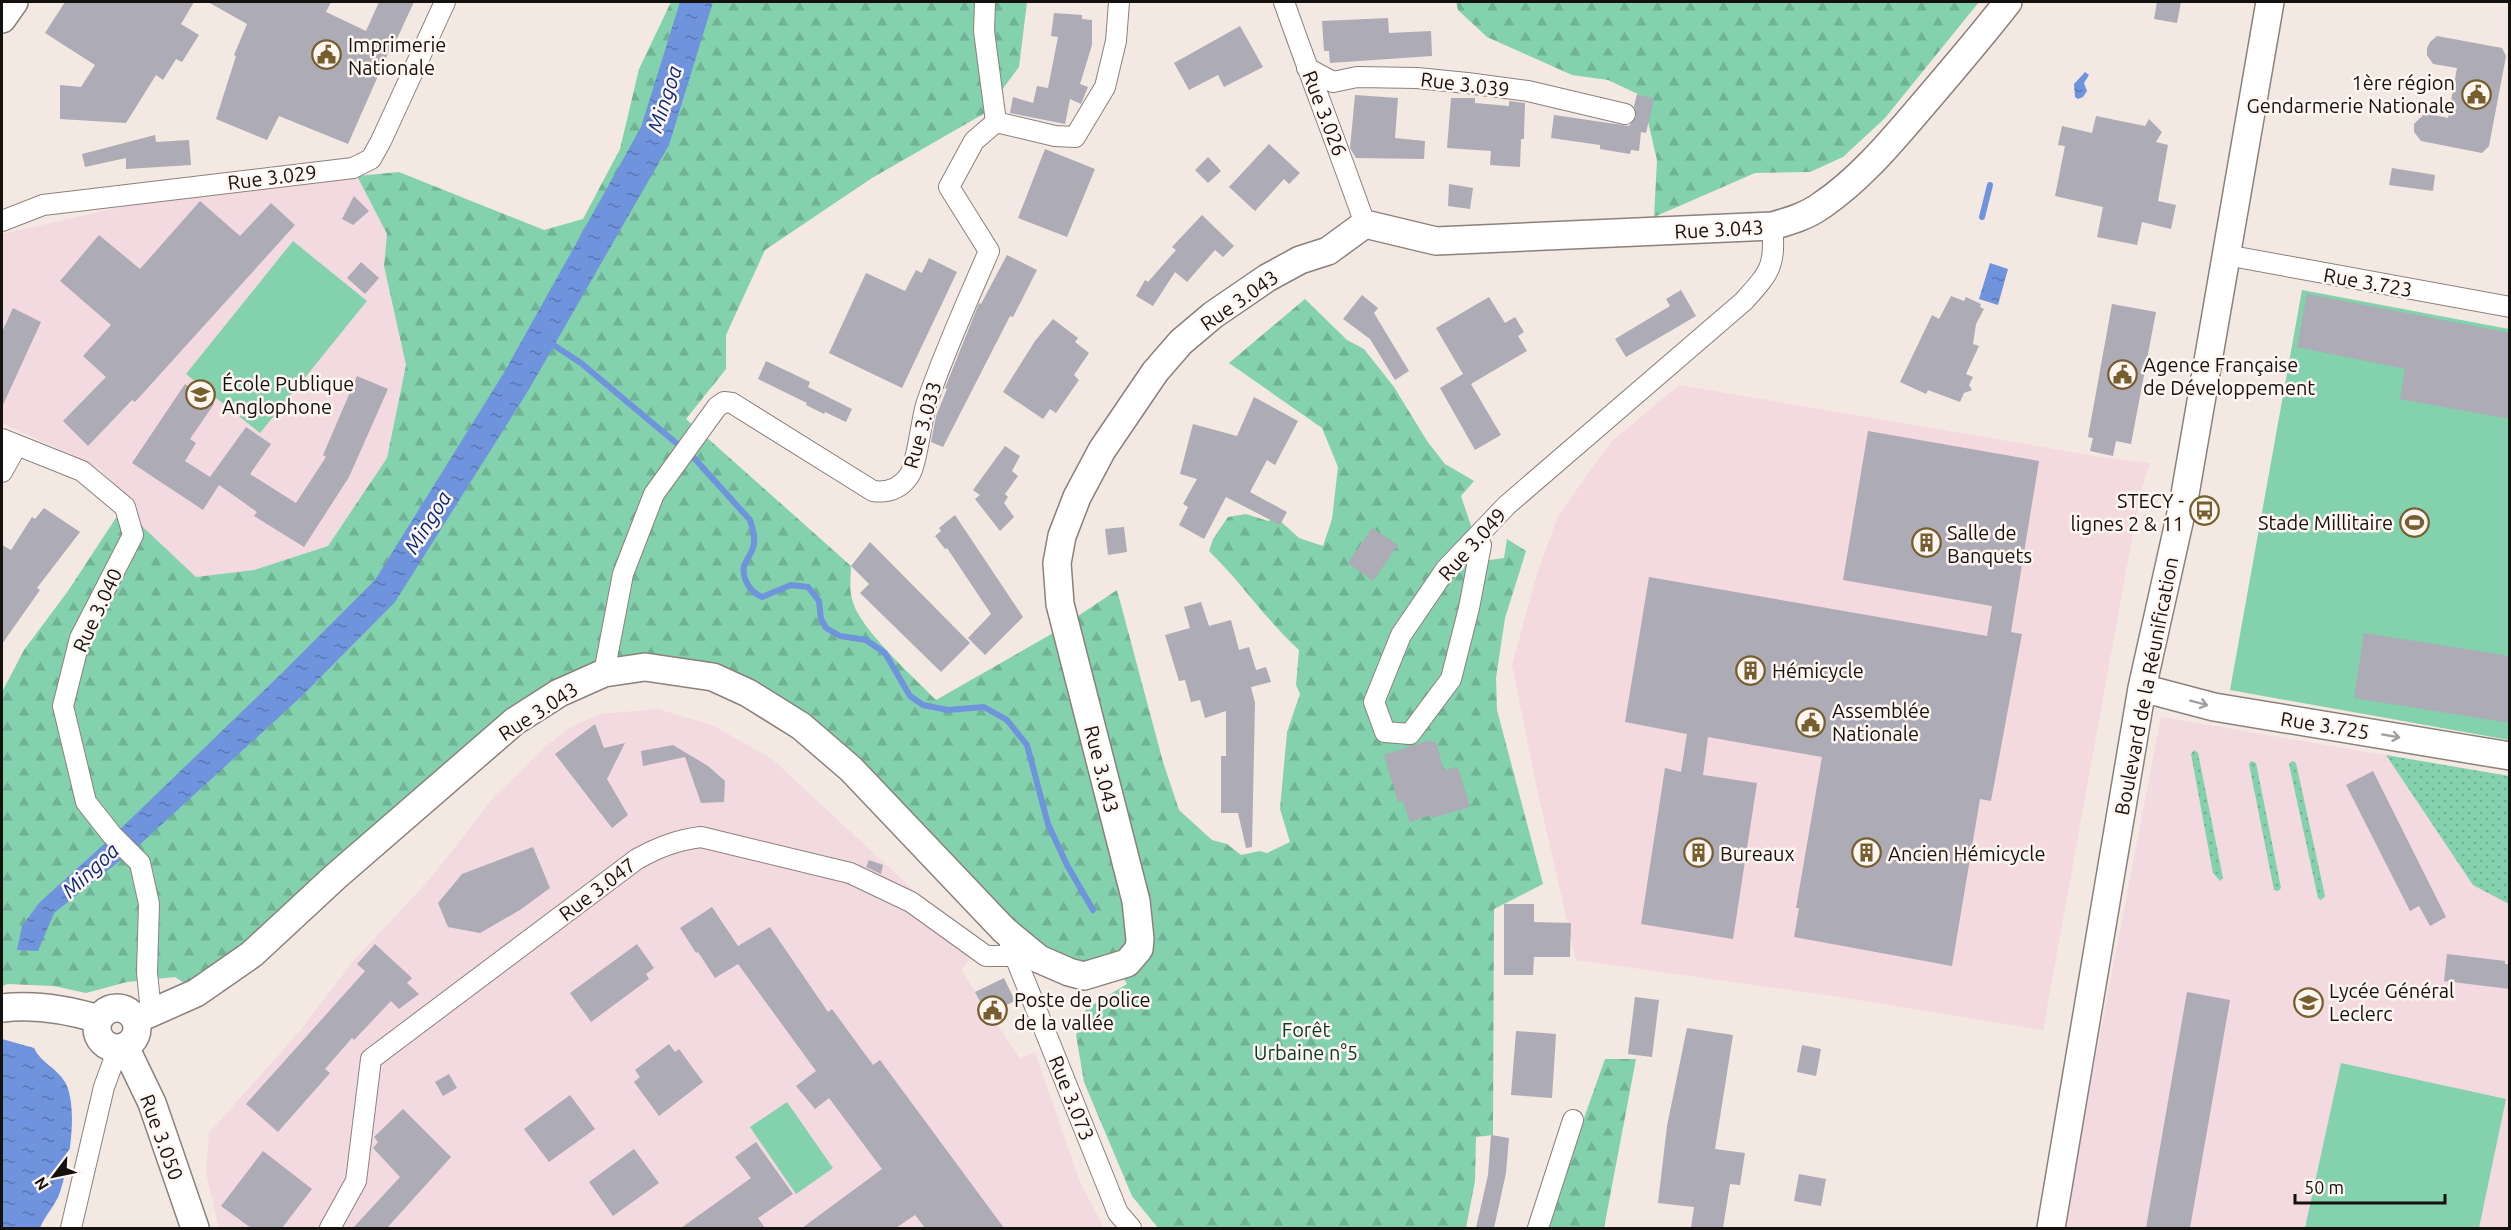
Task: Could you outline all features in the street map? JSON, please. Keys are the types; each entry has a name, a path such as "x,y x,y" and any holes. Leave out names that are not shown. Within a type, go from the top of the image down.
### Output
{"street":[{"path":"2,19 14,2"},
{"name":"Rue 3.029","path":"2,221 43,205 353,168 371,159 381,141 445,2"},
{"path":"985,2 984,31 996,122 1055,136 1076,137 1105,87 1116,41 1119,2"},
{"name":"Rue 3.026","path":"1284,2 1365,224"},
{"name":"Rue 3.043","path":"143,1017 196,993 252,954 335,877 515,721 559,693 604,672 645,667 713,677 748,693 801,726 852,769 1004,930 1039,958 1063,970 1084,976 1127,963 1139,949 1136,902 1060,604 1057,563 1062,536 1077,497 1102,450 1155,372 1181,342 1213,315 1267,278 1300,260 1328,251 1365,224 1436,241 1772,226 1798,218 1821,206 1846,187 1887,146 1978,41 2008,2"},
{"name":"Boulevard de la Réunification","path":"2051,1228 2142,688 2184,500 2270,2"},
{"name":"Rue 3.039","path":"1307,68 1333,82 1357,77 1416,78 1467,83 1538,93 1625,114"},
{"name":"Rue 3.033","path":"604,672 623,574 654,494 717,407 724,402 732,403 873,491 893,490 911,473 922,417 942,356 990,251 949,187 974,141 996,122"},
{"name":"Rue 3.049","path":"1481,545 1469,608 1451,679 1410,734 1385,732 1374,702 1401,635 1446,569 1507,505 1744,301 1766,276 1775,254 1772,226"},
{"name":"Rue 3.723","path":"2226,255 2510,307"},
{"path":"2,472 9,443"},
{"name":"Rue 3.040","path":"9,443 82,471 125,507 133,535 80,638 63,706 86,802 112,835 140,864 149,904 143,1017"},
{"name":"Rue 3.725","path":"2142,688 2214,708 2510,756"},
{"name":"Rue 3.047","path":"330,1228 356,1181 371,1059 637,859 676,840 701,837 850,873 911,902 986,956 1015,956"},
{"name":"Rue 3.073","path":"1004,930 1118,1213 1131,1228"},
{"path":"10,1007 81,1013 99,1019"},
{"path":"71,1228 104,1087 121,1048 135,1037 143,1017 122,1008 112,1008 99,1019 98,1036 103,1043 121,1048"},
{"name":"Rue 3.050","path":"121,1048 152,1103 195,1228"},
{"path":"1538,1228 1574,1120"}],"shaded area":[{"name":"École Publique Anglophone","path":"357,176 387,234 384,266 406,365 387,458 328,546 254,570 196,577 144,528 100,468 2,423 2,234 184,193"},
{"name":"Assemblée Nationale","path":"1679,385 2107,458 2150,463 2140,494 2043,1030 1833,996 1576,960 1535,780 1512,665 1537,574 1558,516 1611,442"},
{"path":"658,709 714,726 772,759 922,898 971,957 961,970 1020,1059 1035,1052 1080,1182 1104,1228 219,1228 206,1173 209,1133 300,1031 354,960 431,878 494,797 546,746 573,726 601,714"},
{"name":"Lycée Général Leclerc","path":"2161,717 2509,776 2509,1228 2063,1228"}],"green space":[{"name":"Forêt Urbaine n°5","path":"671,2 1027,2 1019,67 985,113 872,178 765,250 726,335 726,369 686,419 851,566 852,599 865,624 888,652 936,700 1048,636 1117,590 1163,762 1179,810 1212,840 1227,844 1241,855 1260,851 1267,853 1290,842 1280,809 1287,732 1300,694 1296,685 1299,650 1209,551 1213,539 1228,517 1246,514 1268,521 1277,518 1299,538 1323,546 1332,519 1338,467 1322,428 1229,363 1305,299 1347,340 1364,349 1394,387 1427,441 1445,464 1474,481 1461,496 1483,561 1504,558 1507,539 1526,551 1505,618 1496,678 1497,710 1543,884 1494,909 1493,1135 1476,1137 1475,1181 1466,1228 1158,1228 1132,1196 1084,1082 1076,1035 1086,1009 1127,984 1116,966 1056,964 801,727 670,670 559,695 198,992 175,977 127,982 86,993 54,986 8,984 2,986 2,692 24,650 68,591 125,504 144,528 196,577 254,570 328,546 387,458 406,365 384,266 387,234 357,176 399,172 544,230 583,219 620,149 639,69"},
{"path":"1456,2 1979,2 1885,118 1843,157 1810,172 1755,173 1654,217 1657,160 1642,96 1608,80 1572,75 1487,37 1458,10"},
{"path":"293,241 367,301 260,433 186,374"},
{"path":"2302,290 2509,329 2509,740 2230,690"},
{"path":"2194,750 2198,753 2223,878 2220,881 2213,873 2191,754"},
{"path":"2386,755 2509,776 2509,904 2473,885"},
{"path":"2251,761 2256,763 2281,888 2278,891 2274,890 2249,764"},
{"path":"2292,761 2296,763 2325,896 2321,900 2318,898 2289,764"},
{"path":"1605,1059 1636,1059 1604,1228 1545,1228"},
{"path":"2341,1063 2506,1099 2479,1228 2305,1228"},
{"path":"787,1102 833,1168 796,1194 750,1127"}],"water":[{"name":"Mingoa","path":"680,2 713,2 669,145 528,391 395,602 302,696 136,848 54,913 38,951 17,950 22,926 40,902 113,836 375,580 505,371 641,127"},
{"path":"2085,72 2089,75 2084,83 2087,91 2083,97 2078,99 2075,97 2074,84"},
{"path":"1990,263 2008,269 1998,305 1979,299"},
{"path":"2,1039 34,1048 41,1058 62,1077 69,1093 72,1121 67,1167 58,1197 40,1228 2,1228"}],"building":[{"path":"65,2 194,2 181,24 199,35 182,62 176,59 163,80 156,75 126,123 60,119 60,85 81,87 95,65 45,33"},
{"path":"208,2 331,2 326,12 366,31 379,2 414,2 395,43 393,42 348,144 279,116 267,140 216,119 236,56 234,55 247,24"},
{"path":"2157,2 2181,2 2177,23 2154,19"},
{"path":"1054,13 1082,15 1082,19 1092,20 1092,45 1080,84 1088,87 1081,104 1070,99 1065,124 1010,113 1013,97 1033,103 1037,86 1048,88 1058,37 1051,36"},
{"path":"1388,18 1389,33 1431,31 1432,56 1330,63 1329,51 1324,51 1322,21"},
{"path":"1240,26 1263,67 1224,87 1218,75 1189,90 1174,63"},
{"name":"1ère région Gendarmerie Nationale","path":"2437,36 2502,48 2506,56 2489,146 2482,153 2421,141 2414,132 2414,124 2425,113 2448,118 2457,68 2433,64 2427,55 2430,42"},
{"path":"1637,94 1654,99 1646,133 1641,132 1639,151 1631,150 1630,154 1600,149 1600,145 1551,138 1554,115 1629,126 1636,117 1634,106"},
{"path":"1355,95 1398,98 1395,138 1425,141 1424,159 1356,158 1350,148"},
{"path":"1451,98 1475,98 1475,103 1509,106 1509,101 1525,103 1524,139 1521,139 1520,167 1490,165 1491,151 1447,148"},
{"path":"2096,116 2145,126 2149,119 2162,132 2156,142 2168,145 2158,201 2176,205 2171,229 2142,222 2137,245 2097,237 2103,207 2055,196 2065,146 2058,145 2062,126 2092,133"},
{"path":"155,135 156,142 189,140 191,165 126,169 126,158 85,167 82,154"},
{"path":"1269,144 1300,173 1289,184 1284,179 1255,211 1229,187"},
{"path":"1045,149 1095,169 1067,237 1018,218"},
{"path":"1208,157 1221,171 1208,183 1195,170"},
{"path":"2392,168 2435,175 2433,191 2389,185"},
{"path":"1449,184 1473,188 1470,209 1448,206"},
{"path":"354,196 369,211 353,225 342,219"},
{"path":"200,201 240,236 271,203 295,225 135,402 132,400 88,446 63,421 106,377 83,356 111,325 60,281 99,235 140,269"},
{"path":"1202,215 1234,246 1223,257 1215,250 1187,282 1175,272 1153,306 1136,296 1145,280 1148,282 1176,250 1172,247"},
{"path":"1007,255 1037,270 1013,317 1010,316 943,447 931,442 936,416 947,389 945,388 979,303 981,304"},
{"path":"929,258 957,272 902,388 829,353 866,273 905,291 916,270 922,273"},
{"path":"361,262 379,278 365,294 347,278"},
{"path":"1681,290 1696,316 1626,357 1615,339 1670,306 1666,299"},
{"path":"2307,294 2510,333 2510,419 2400,399 2405,369 2297,347"},
{"path":"1362,295 1378,308 1374,313 1409,371 1395,380 1370,339 1343,319"},
{"path":"1951,296 1964,301 1966,297 1981,304 1980,307 1984,309 1976,324 1973,344 1979,346 1966,374 1973,377 1969,385 1972,390 1964,393 1960,402 1928,390 1926,394 1900,382 1932,315 1939,319"},
{"path":"1489,297 1505,323 1515,317 1524,332 1518,336 1527,351 1471,384 1501,435 1475,450 1440,388 1463,374 1436,328"},
{"name":"Agence Française de Développement","path":"2112,304 2156,312 2131,444 2116,441 2113,456 2090,451 2093,438 2088,437"},
{"path":"13,308 41,322 2,407 2,332"},
{"path":"1053,319 1078,338 1075,342 1089,353 1074,375 1079,380 1056,413 1050,409 1043,419 1003,392 1035,341"},
{"path":"766,361 810,382 808,387 852,409 846,422 825,412 824,414 758,379"},
{"path":"357,376 388,389 349,477 304,547 254,516 257,512 219,485 203,510 132,463 185,384 214,404 190,439 196,443 185,461 210,477 246,427 271,444 250,474 296,503 326,457 323,455"},
{"path":"1254,397 1298,421 1275,465 1267,460 1250,492 1287,512 1280,525 1226,497 1204,539 1179,525 1188,507 1183,504 1197,479 1180,474 1193,424 1237,436"},
{"path":"1868,431 2039,461 2011,632 2022,634 1991,801 1980,799 1952,966 1794,937 1799,908 1796,908 1822,757 1708,737 1703,775 1757,783 1733,939 1641,924 1665,768 1681,772 1687,734 1625,722 1649,577 1987,636 1992,606 1843,580"},
{"path":"1005,446 1020,456 1012,471 1018,476 1005,494 1008,497 1004,503 1014,517 1000,531 975,499 980,495 973,490"},
{"path":"44,508 80,532 37,588 40,590 2,644 2,545 11,550 32,517 35,519"},
{"path":"955,515 1023,617 985,655 968,638 991,614 947,548 945,549 935,536 941,531 939,528"},
{"path":"1124,527 1127,552 1108,555 1105,529"},
{"path":"1372,528 1398,545 1373,581 1348,563"},
{"path":"870,542 970,643 941,672 860,593 869,584 851,566"},
{"path":"1201,602 1209,626 1231,620 1239,650 1249,647 1256,670 1266,667 1271,682 1251,687 1255,703 1252,847 1246,848 1238,813 1221,813 1221,756 1226,756 1226,711 1205,718 1200,700 1191,702 1185,680 1179,681 1165,635 1190,628 1184,607"},
{"path":"2364,633 2510,656 2510,723 2354,698"},
{"path":"595,724 604,748 625,743 607,779 628,815 612,828 555,754"},
{"path":"1430,740 1436,743 1444,770 1458,767 1470,807 1410,822 1403,801 1398,802 1384,755"},
{"path":"673,745 708,766 725,781 724,802 701,803 685,757 643,766 641,751"},
{"path":"2373,771 2446,917 2430,926 2419,906 2410,911 2346,785"},
{"path":"533,847 550,888 520,910 480,933 448,927 438,903 462,874"},
{"path":"869,860 883,865 881,874 866,867"},
{"path":"1504,904 1534,904 1534,922 1571,923 1570,957 1534,957 1533,975 1504,975"},
{"path":"712,907 738,946 770,927 828,1012 832,1009 873,1065 880,1060 1004,1228 925,1228 915,1215 896,1228 802,1228 882,1169 829,1098 815,1109 796,1086 816,1071 738,964 715,978 698,952 696,953 680,928"},
{"path":"375,944 412,978 407,983 419,994 399,1009 391,1001 354,1040 352,1038 325,1069 330,1073 278,1132 246,1104 365,971 357,964"},
{"path":"637,944 654,968 646,974 649,979 591,1022 570,993"},
{"path":"2447,954 2505,961 2505,964 2510,964 2510,989 2444,981"},
{"name":"Poste de police de la vallée","path":"1004,978 1015,1001 987,1014 975,992"},
{"path":"2187,992 2230,1000 2190,1228 2146,1228"},
{"path":"1635,997 1659,1000 1652,1057 1628,1054"},
{"path":"1687,1028 1733,1035 1715,1149 1745,1153 1740,1185 1730,1184 1723,1228 1691,1228 1694,1207 1658,1203 1667,1126"},
{"path":"1516,1031 1556,1034 1552,1098 1511,1095"},
{"path":"669,1044 675,1052 679,1049 703,1082 659,1116 634,1082 640,1077 635,1070"},
{"path":"1802,1045 1821,1049 1816,1076 1797,1072"},
{"path":"449,1074 457,1088 443,1096 435,1082"},
{"path":"570,1095 595,1129 549,1162 524,1129"},
{"path":"403,1109 451,1157 387,1228 353,1228 400,1177 373,1148 378,1142 374,1137"},
{"path":"1491,1135 1509,1138 1506,1173 1494,1228 1476,1228 1488,1175"},
{"path":"756,1142 793,1194 758,1218 765,1228 681,1228 751,1178 735,1157"},
{"path":"634,1149 659,1183 613,1216 589,1182"},
{"path":"263,1151 312,1189 282,1228 251,1228 221,1206"},
{"path":"1799,1174 1826,1179 1821,1206 1794,1201"}],"waterway":[{"path":"1982,217 1990,185"},
{"path":"549,342 581,363 694,458 750,520 754,545 744,571 746,580 754,592 762,597 791,585 808,587 819,601 821,619 826,628 840,636 866,640 885,653 910,696 923,705 948,710 984,707 1007,720 1027,745 1048,824 1067,865 1093,910"}],"place":[{"name":"Imprimerie Nationale","path":"327,55"},
{"name":"1ère région Gendarmerie Nationale","path":"2476,94"},
{"name":"Agence Française de Développement","path":"2122,375"},
{"name":"École Publique Anglophone","path":"201,394"},
{"name":"STECY - lignes 2 & 11","path":"2205,511"},
{"name":"Stade Millitaire","path":"2414,522"},
{"name":"Salle de Banquets","path":"1926,543"},
{"name":"Hémicycle","path":"1751,670"},
{"name":"Assemblée Nationale","path":"1811,722"},
{"name":"Bureaux","path":"1699,853"},
{"name":"Ancien Hémicycle","path":"1867,853"},
{"name":"Lycée Général Leclerc","path":"2308,1002"},
{"name":"Poste de police de la vallée","path":"993,1010"}]}
